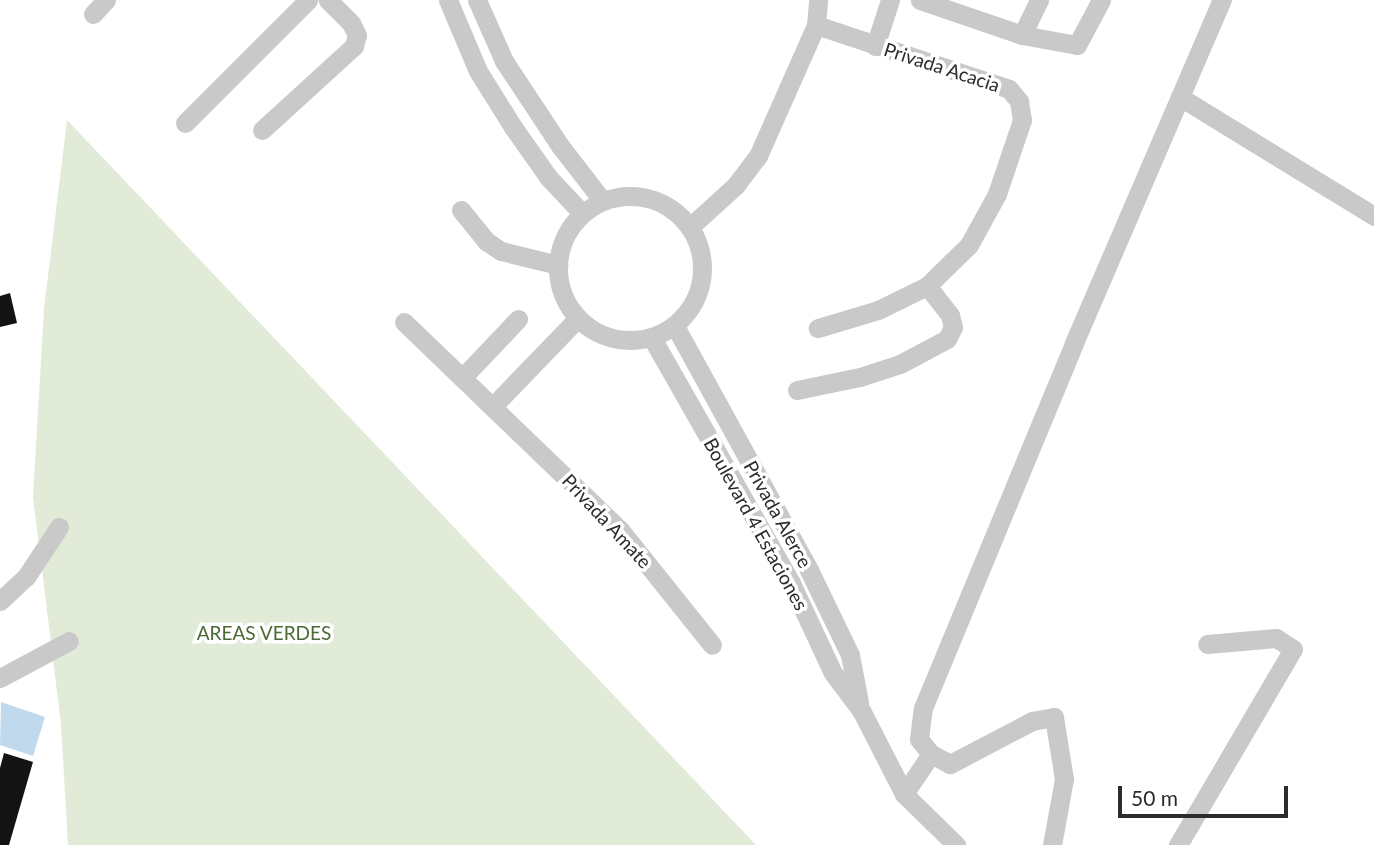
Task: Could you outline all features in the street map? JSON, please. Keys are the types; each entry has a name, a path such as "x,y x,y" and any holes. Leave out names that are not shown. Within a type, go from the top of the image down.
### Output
{"street":[{"path":"185,123 308,0"},
{"path":"262,130 354,46 357,34 351,23 328,0"},
{"path":"448,0 478,71 513,127 549,178 582,213"},
{"path":"477,0 504,61 561,147 602,200"},
{"path":"690,227 736,185 758,156 816,25 818,0"},
{"path":"875,46 890,0"},
{"path":"920,0 1022,34 1077,45 1101,0"},
{"path":"1022,34 1039,0"},
{"path":"1052,845 1064,779 1054,717 1032,721 950,764 931,754 919,739 923,708 1222,0"},
{"name":"Privada Acacia","path":"816,25 1009,89 1018,101 1022,120 997,194 969,246 927,286 878,310 818,328"},
{"path":"1180,97 1374,216"},
{"path":"624,195 647,196 668,205 690,227 698,240 704,263 701,287 691,309 675,326 652,338 625,341 600,334 578,318 565,299 558,265 559,253 567,231 582,213 602,200 624,195"},
{"path":"461,210 486,241 501,251 558,265"},
{"path":"797,390 860,377 900,364 947,339 953,327 950,315 927,286"},
{"path":"493,406 578,318"},
{"path":"463,377 518,319"},
{"name":"Privada Amate","path":"404,322 620,530 712,645"},
{"name":"Privada Alerce","path":"675,326 809,570 850,655 861,710"},
{"name":"Boulevard 4 Estaciones","path":"652,338 791,583 833,673 861,710"},
{"path":"0,601 26,576 59,527"},
{"path":"1178,845 1293,649 1276,638 1208,644"},
{"path":"0,678 69,641"},
{"path":"861,710 904,794 956,845"},
{"path":"904,794 931,754"}],"green space":[{"name":"AREAS VERDES","path":"67,120 756,845 68,845 61,724 33,497 44,309"}],"water":[{"path":"1,702 45,717 33,756 0,745"}],"building":[{"path":"10,293 17,323 0,327 0,296"},
{"path":"4,753 33,762 9,845 0,845 0,768"}]}
